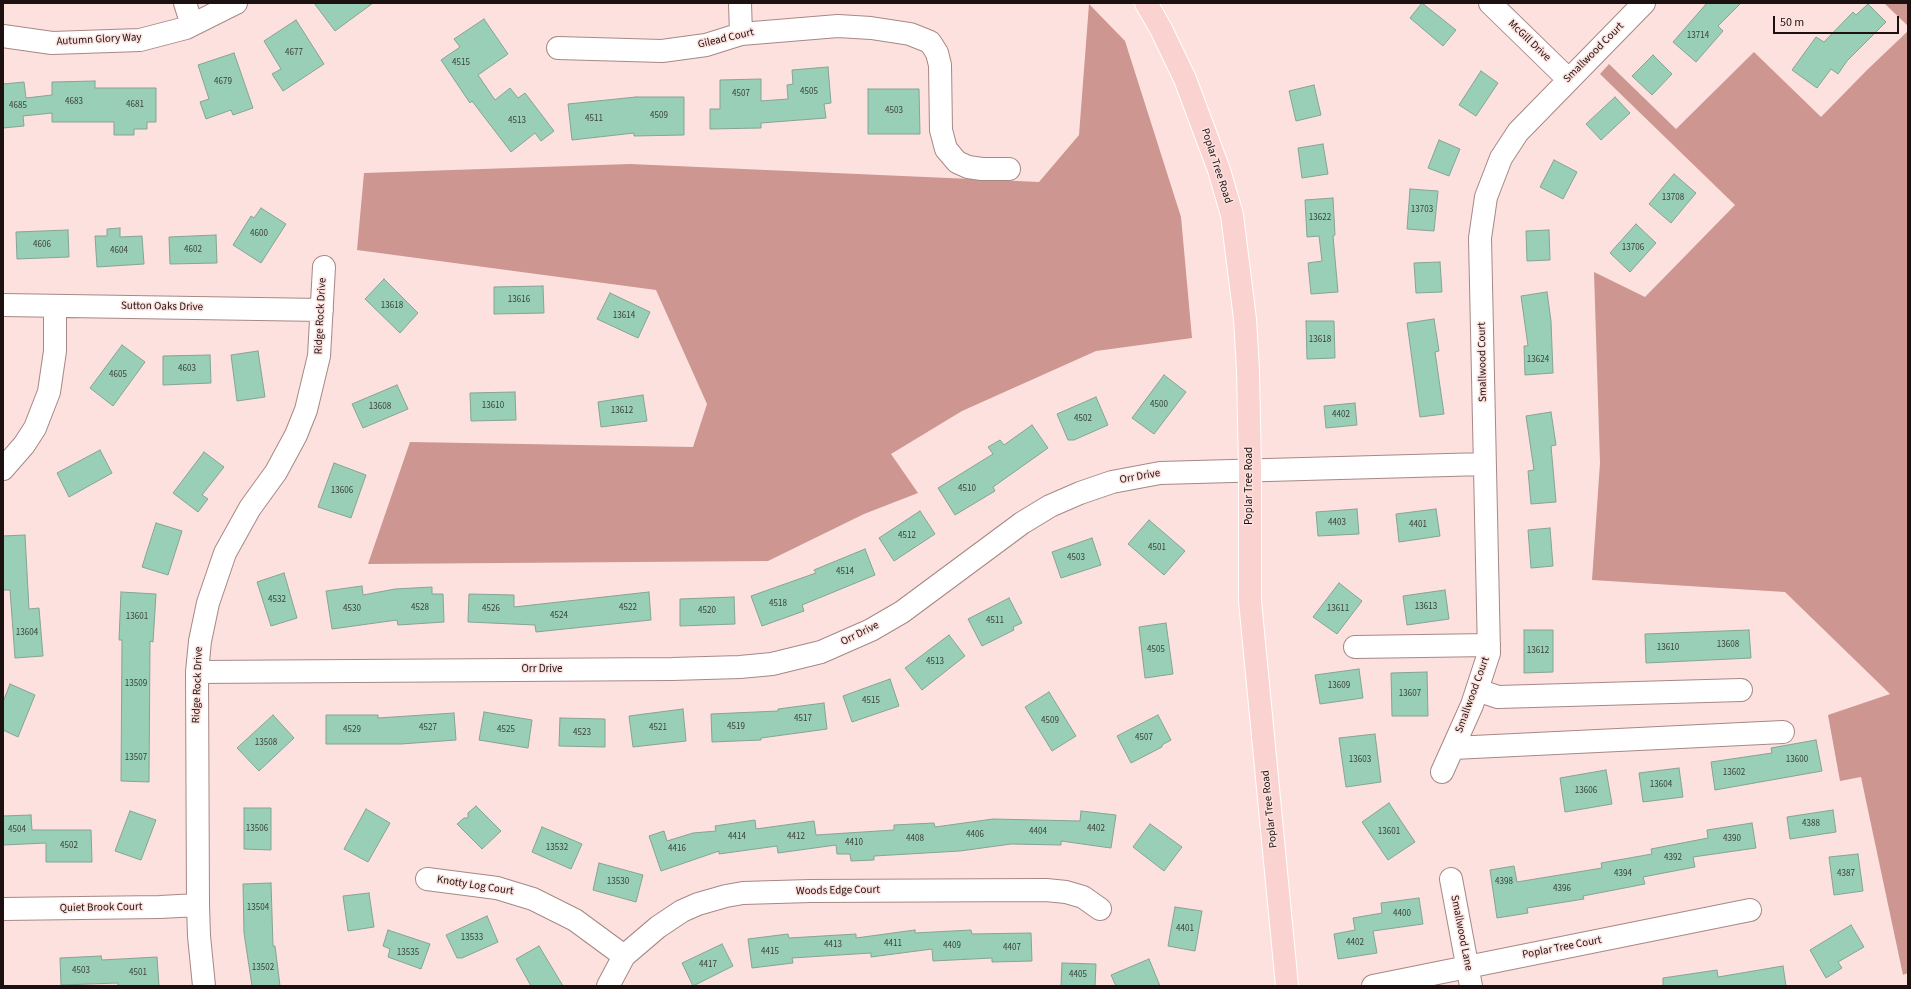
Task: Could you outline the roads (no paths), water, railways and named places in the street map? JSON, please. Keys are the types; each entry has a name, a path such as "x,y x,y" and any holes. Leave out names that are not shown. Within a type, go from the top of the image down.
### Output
{"main road":[{"name":"Poplar Tree Road","path":"1146,3 1161,29 1185,79 1219,170 1232,215 1245,319 1250,470 1250,601 1287,986"}],"street":[{"path":"185,3 192,25"},
{"name":"Autumn Glory Way","path":"3,36 52,43 140,40 192,25 236,3"},
{"path":"740,3 741,34"},
{"name":"McGill Drive","path":"1490,3 1568,79"},
{"name":"Smallwood Court","path":"1442,772 1477,690 1489,653 1480,238 1486,197 1501,158 1518,132 1568,79 1644,3"},
{"name":"Gilead Court","path":"558,48 662,51 706,45 741,34 786,29 838,26 871,28 910,34 930,42 937,53 940,65 941,130 946,149 957,162 968,167 982,170 1009,168"},
{"name":"Ridge Rock Drive","path":"204,986 199,936 198,905 197,672 200,641 208,603 225,553 250,508 276,472 296,435 306,410 319,356 324,267"},
{"name":"Sutton Oaks Drive","path":"3,305 322,310"},
{"path":"3,469 24,445 35,428 48,397 53,371 55,306"},
{"name":"Orr Drive","path":"197,672 672,669 740,667 772,664 821,652 871,630 902,612 1022,523 1050,506 1080,493 1112,482 1160,473 1484,464"},
{"path":"1355,647 1489,645"},
{"path":"1477,690 1498,697 1741,690"},
{"path":"1452,748 1783,732"},
{"name":"Knotty Log Court","path":"427,879 497,888 534,899 575,920 624,956"},
{"name":"Smallwood Lane","path":"1451,879 1469,976"},
{"name":"Woods Edge Court","path":"608,986 624,956 658,927 682,911 712,899 743,893 1046,890 1083,897 1100,909"},
{"name":"Quiet Brook Court","path":"3,909 160,907 198,905"},
{"name":"Poplar Tree Court","path":"1373,986 1469,976 1750,910"}]}
